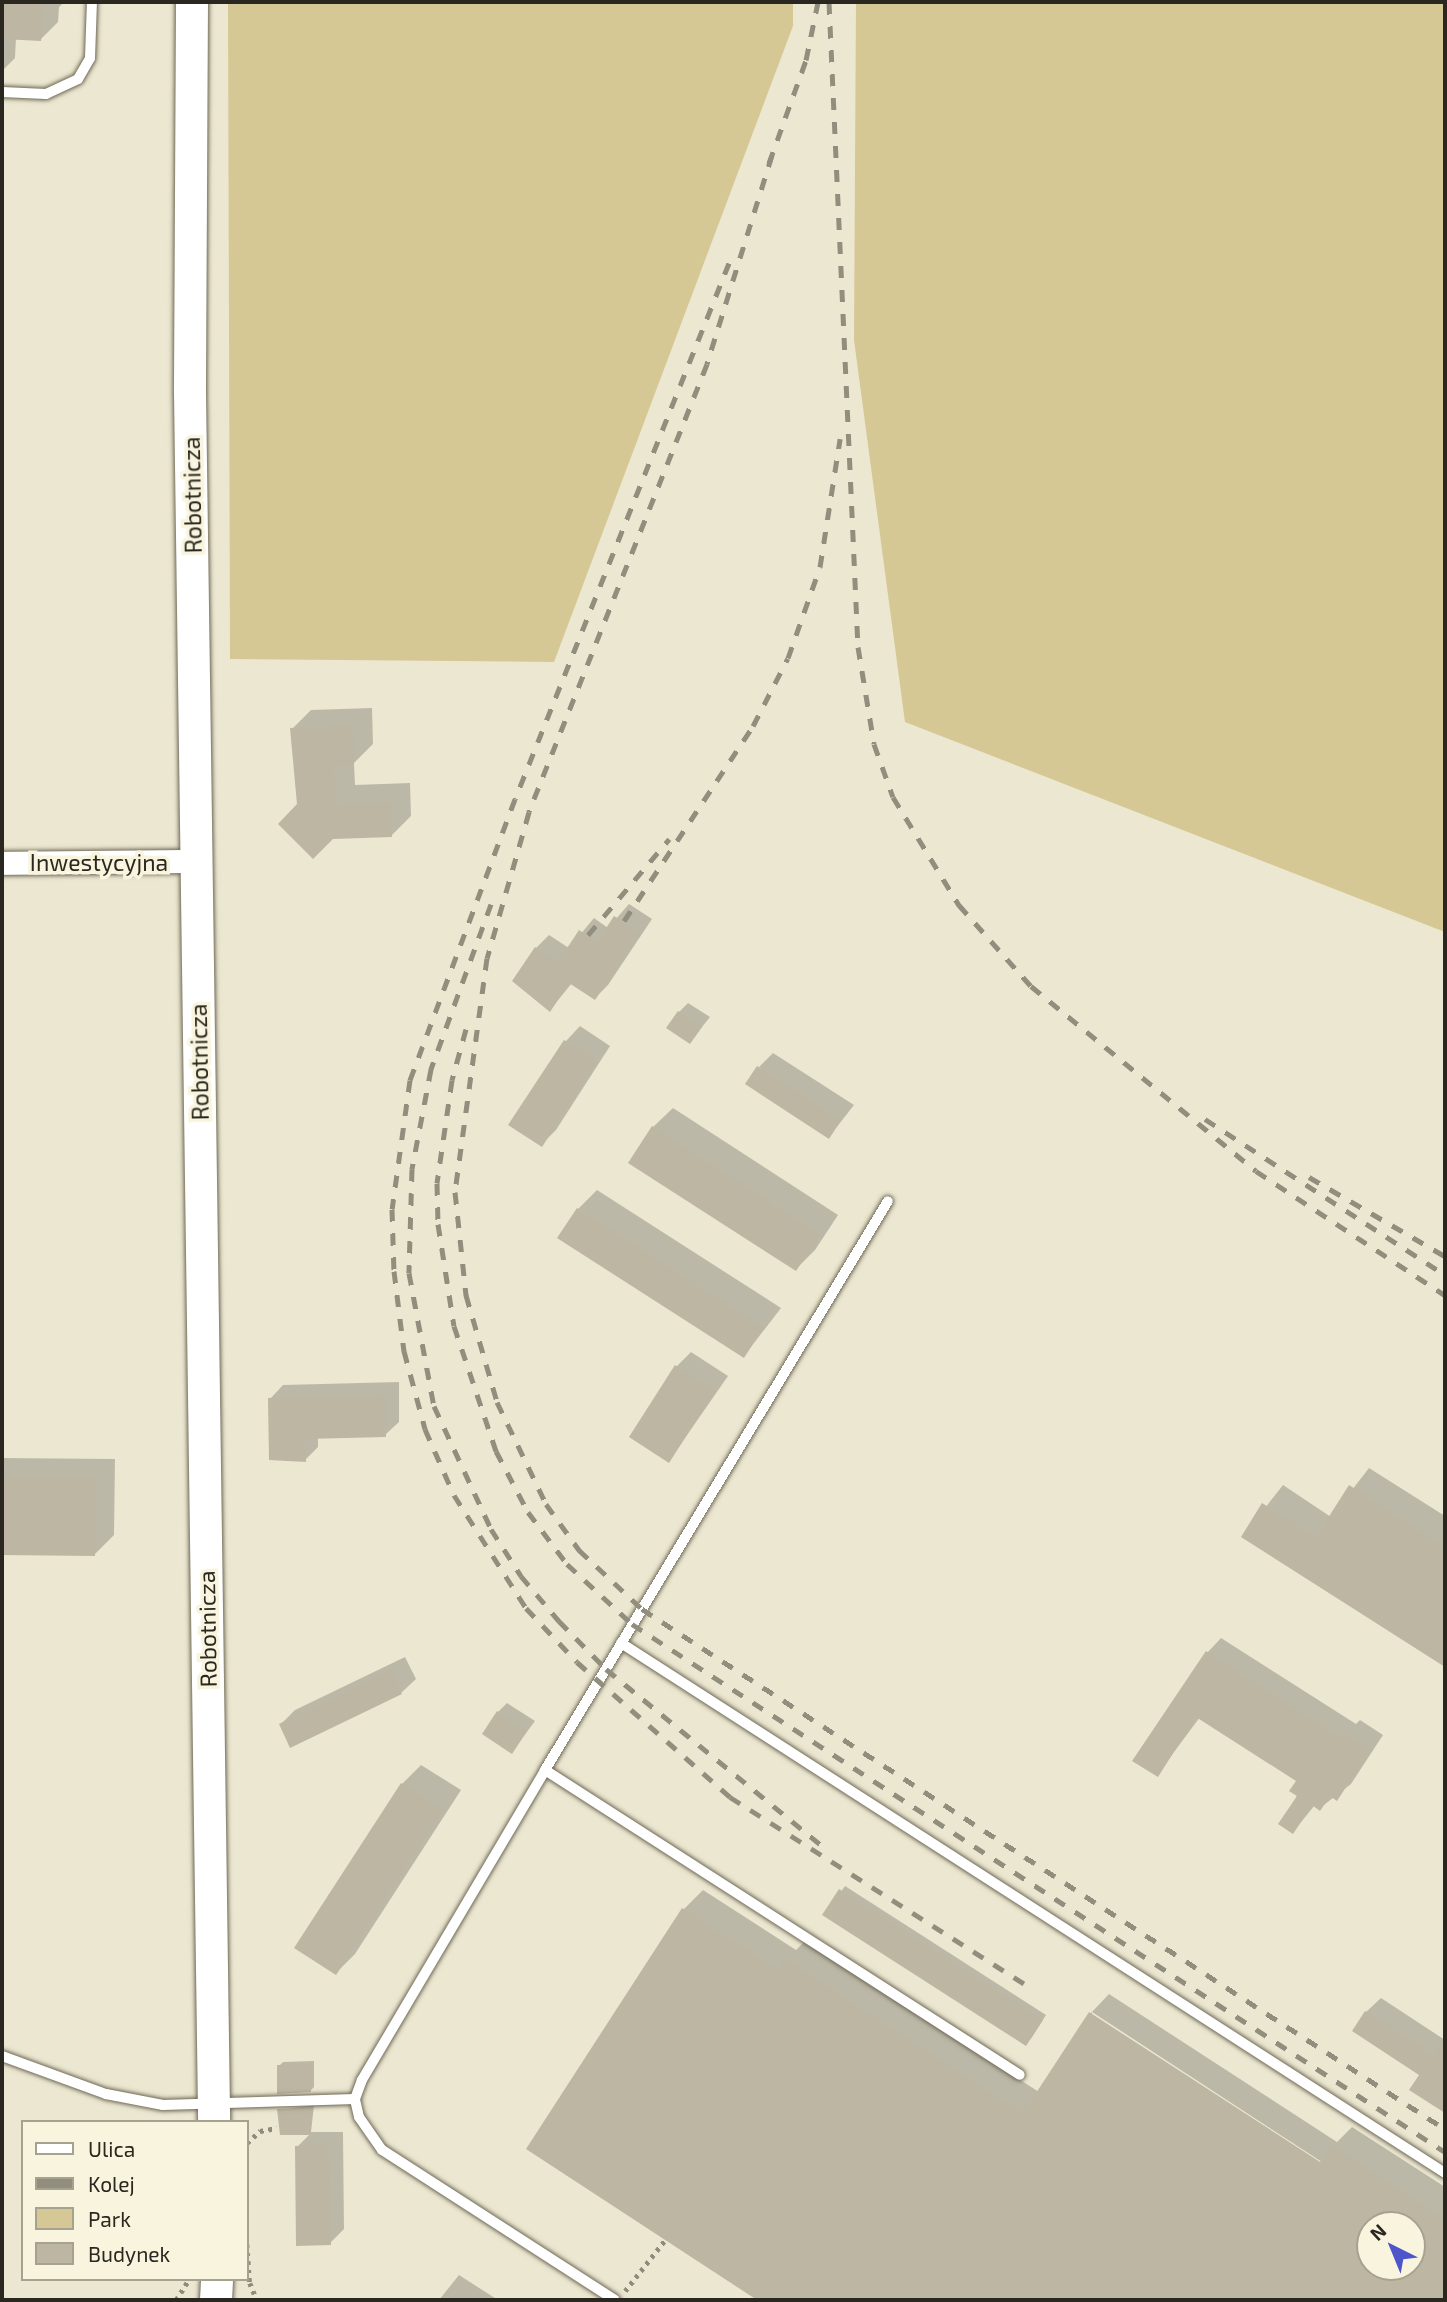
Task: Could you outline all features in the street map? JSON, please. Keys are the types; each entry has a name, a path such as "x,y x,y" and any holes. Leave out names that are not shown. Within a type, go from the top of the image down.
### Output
{"street":[{"name":"Robotnicza","path":"192,2 196,861 214,2113"},
{"name":"Inwestycyjna","path":"2,863 196,861"},
{"path":"216,2300 217,2281"}],"lane":[{"path":"2,92 46,94 78,79 90,58 92,2"},
{"path":"617,2300 382,2150 359,2117 355,2098 362,2080 544,1770 888,1201"},
{"path":"621,1643 1445,2173"},
{"path":"544,1770 1020,2076"},
{"path":"2,2056 106,2094 214,2113 355,2098"}],"path":[{"path":"248,2142 260,2131 277,2128"},
{"path":"617,2300 664,2240"},
{"path":"248,2258 250,2283 257,2300"},
{"path":"176,2300 188,2281"}],"green space":[{"path":"228,2 793,2 793,26 554,662 230,659"},
{"path":"856,2 1445,2 1445,932 905,722 854,340"}],"building":[{"path":"2,2 43,2 41,41 2,39"},
{"path":"353,726 354,765 334,766 336,803 391,802 392,837 333,839 313,859 278,824 297,804 290,728"},
{"path":"614,916 640,933 595,1000 569,983 550,1012 512,981 535,947 558,962 579,930 597,942"},
{"path":"678,1011 702,1027 690,1044 666,1028"},
{"path":"564,1040 597,1061 542,1147 508,1125"},
{"path":"757,1066 841,1120 829,1139 745,1084"},
{"path":"652,1126 820,1235 796,1271 628,1163"},
{"path":"577,1208 763,1328 744,1358 557,1238"},
{"path":"675,1365 715,1391 669,1463 629,1437"},
{"path":"386,1395 386,1437 305,1439 306,1462 269,1460 268,1398"},
{"path":"2,1477 96,1478 95,1556 2,1555"},
{"path":"1349,1485 1445,1547 1445,1667 1241,1537 1262,1503 1316,1537"},
{"path":"1206,1651 1341,1738 1345,1733 1370,1750 1337,1801 1330,1796 1320,1811 1312,1805 1293,1834 1278,1824 1297,1796 1289,1791 1296,1781 1196,1717 1158,1777 1132,1761"},
{"path":"391,1670 402,1694 290,1748 279,1724"},
{"path":"497,1711 527,1731 512,1754 482,1734"},
{"path":"401,1783 443,1810 336,1975 294,1948"},
{"path":"839,1889 1043,2020 1026,2046 822,1915"},
{"path":"682,1908 778,1970 785,1959 1023,2113 1089,2012 1320,2162 1332,2145 1445,2219 1445,2300 757,2300 526,2149"},
{"path":"1365,2011 1433,2055 1445,2036 1445,2113 1409,2090 1419,2075 1352,2031"},
{"path":"277,2065 311,2065 311,2092 277,2094"},
{"path":"311,2108 311,2135 280,2135 277,2109"},
{"path":"329,2145 331,2245 296,2246 295,2146"}],"railway":[{"path":"769,163 806,60 818,2"},
{"path":"829,2 858,647 874,744 893,797 959,905 1031,986 1256,1171 1445,1295"},
{"path":"772,155 707,364 529,812 487,958 455,1192 466,1295 497,1402 546,1504 579,1550 642,1609 1445,2129"},
{"path":"729,263 515,799 410,1080 392,1209 394,1271 404,1351 425,1429 454,1495 526,1608 577,1662 730,1797 1034,1990"},
{"path":"624,921 753,726 788,658 820,567 840,439"},
{"path":"588,935 669,839"},
{"path":"491,904 431,1069 412,1169 409,1273 434,1406 491,1529 521,1576 559,1621 606,1669 827,1850"},
{"path":"466,1029 452,1080 437,1183 438,1224 454,1326 496,1451 528,1512 567,1564 632,1624 1445,2152"},
{"path":"1205,1119 1445,1275"},
{"path":"1309,1177 1445,1256"}]}
